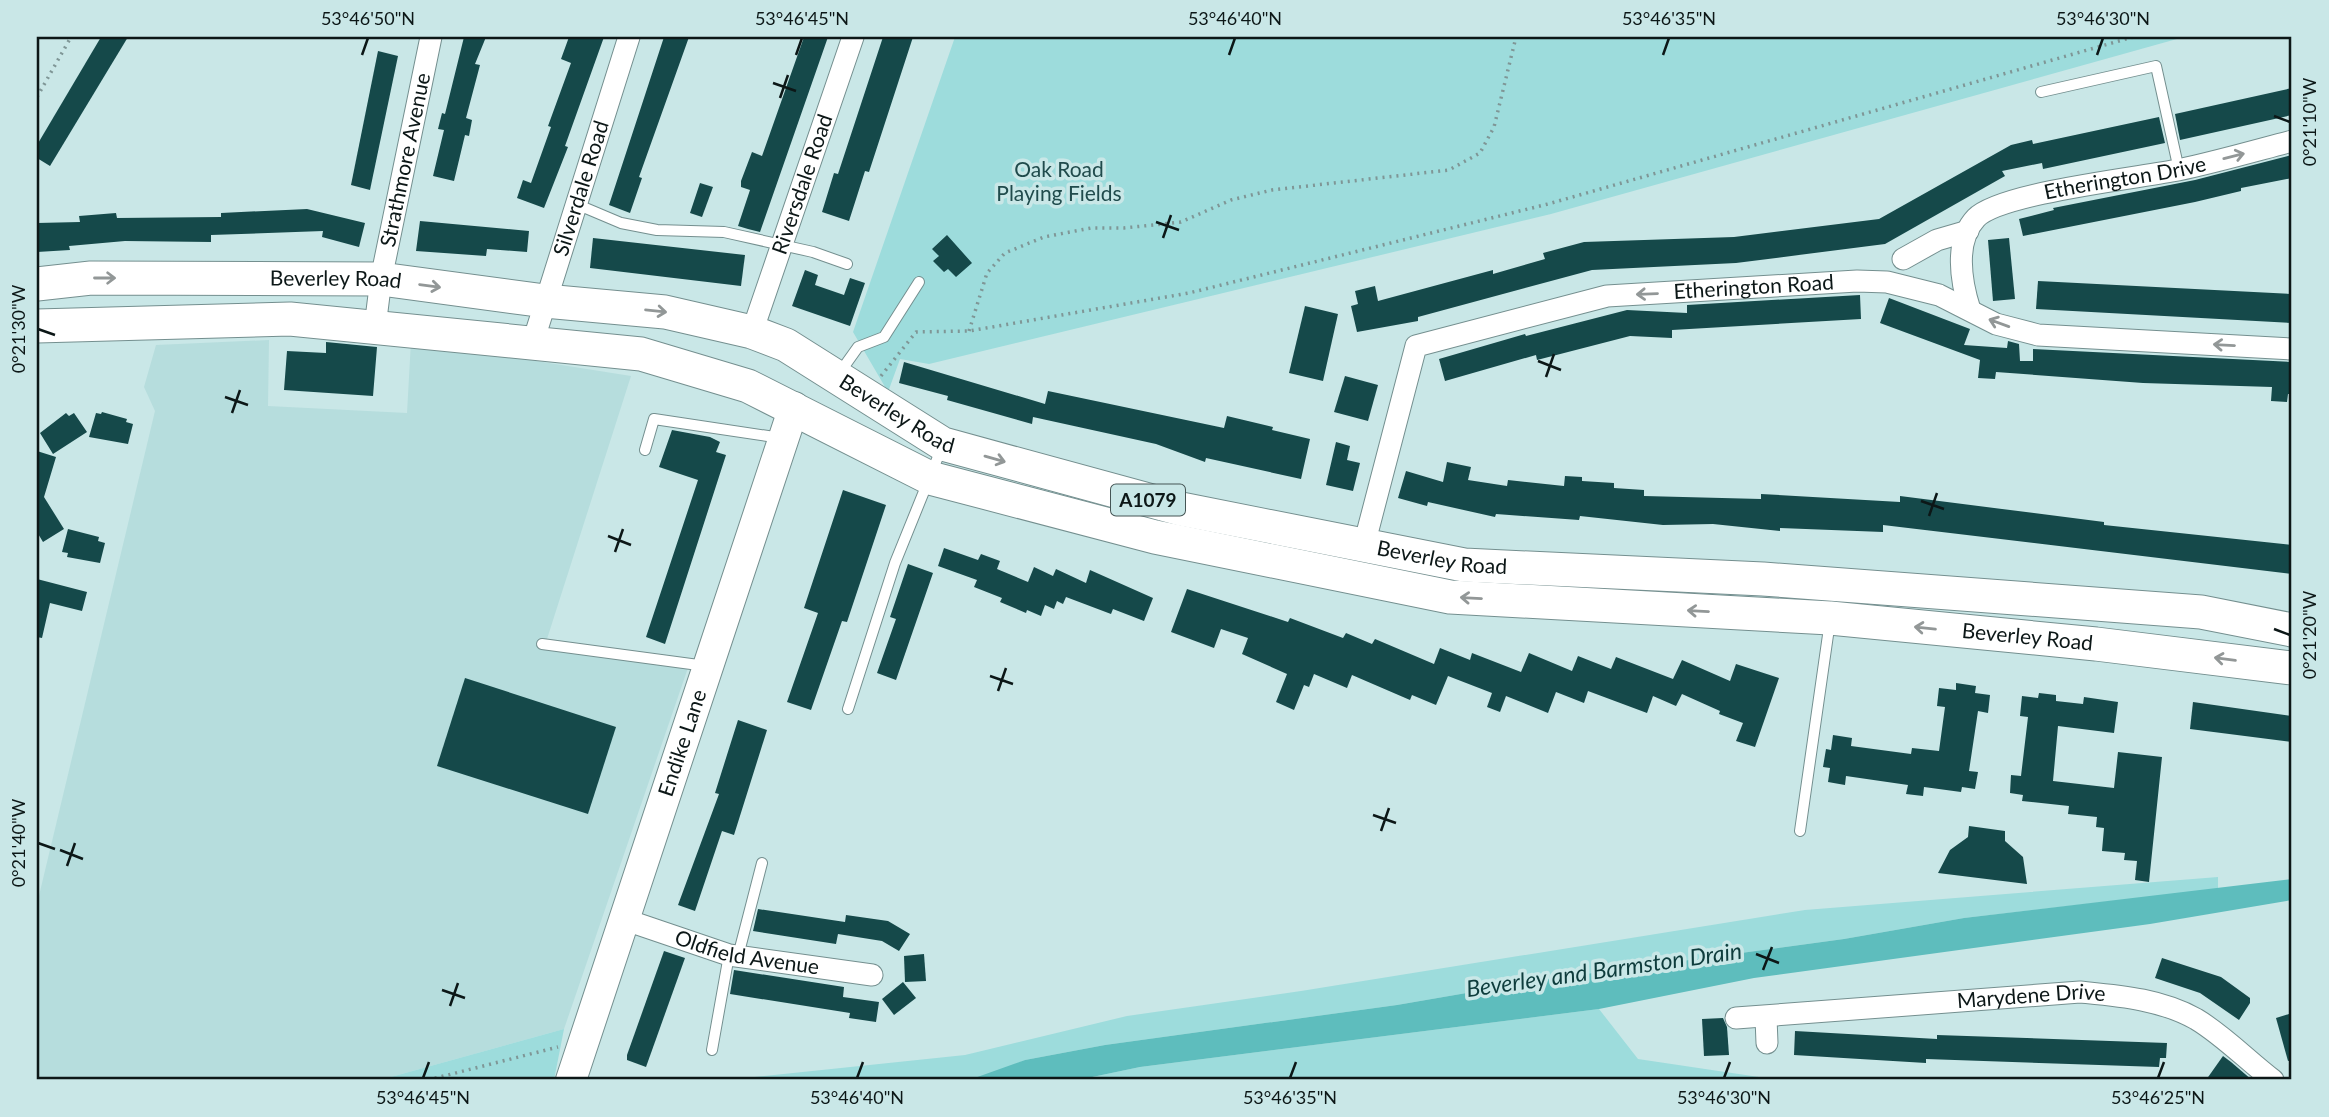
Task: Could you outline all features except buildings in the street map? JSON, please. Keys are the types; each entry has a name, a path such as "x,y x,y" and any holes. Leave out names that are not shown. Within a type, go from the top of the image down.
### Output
{"main road":[{"path":"165,277 169,322"},
{"name":"Beverley Road","path":"37,284 91,278 381,279 545,302 665,312 752,332 786,345 943,444 1181,509 1464,565 1763,579 2201,612 2292,629"},
{"name":"Beverley Road","path":"37,326 290,319 641,354 748,386 930,478 1076,516 1450,597 1830,618 2096,644 2292,668"},
{"path":"698,320 698,371"},
{"path":"1076,516 1085,484"},
{"path":"1281,562 1287,530"},
{"path":"1429,593 1434,559"},
{"path":"2096,644 2100,605"}],"street":[{"name":"Strathmore Avenue","path":"375,327 381,279 432,37"},
{"name":"Silverdale Road","path":"533,342 629,37"},
{"name":"Riversdale Road","path":"752,332 853,37"},
{"name":"Etherington Drive","path":"1903,258 1937,240 1968,231 1978,216 2022,197 2179,170 2292,141"},
{"path":"1968,231 1961,265 1969,310"},
{"path":"1939,295 1961,265"},
{"name":"Etherington Road","path":"1364,545 1416,346 1607,296 1857,281 1887,282 1939,295 1996,324 2038,335 2292,349"},
{"name":"Endike Lane","path":"571,1077 626,920 794,407"},
{"path":"1760,614 1763,579"},
{"name":"Oldfield Avenue","path":"626,920 733,956 872,975"},
{"name":"Marydene Drive","path":"1736,1018 1766,1018 2080,992 2132,997 2162,1004 2197,1020 2273,1080"},
{"path":"1766,1018 1767,1043"}],"lane":[{"path":"2041,92 2156,66 2179,170"},
{"path":"576,204 621,223 657,230 724,232 813,252 847,264"},
{"path":"844,382 858,347 884,337 919,282"},
{"path":"645,450 654,419 784,438"},
{"path":"848,709 895,563 943,444"},
{"path":"1800,831 1830,618"},
{"path":"542,644 709,666"},
{"path":"712,1050 733,956 762,863"}],"path":[{"path":"37,97 71,37"},
{"path":"969,331 987,273 1005,253 1044,237 1091,228 1124,228 1181,222 1231,200 1272,190 1449,170 1480,153 1494,127 1516,37"},
{"path":"844,382 872,386 897,360 916,332 969,331 1189,293 1548,204 2133,37"},
{"path":"428,1080 584,1041"}],"shaded area":[{"path":"269,340 268,406 407,413 411,341 631,376 547,639 691,659 564,1029 380,1080 37,1080 37,904 155,411 144,387 156,345"},
{"path":"2292,879 2292,900 2150,924 1754,978 1599,1009 1140,1067 1078,1080 969,1080 1025,1060 1105,1045 1397,1005 1548,979 1844,939 1964,918"}],"green space":[{"name":"Oak Road Playing Fields","path":"955,37 2184,37 1551,214 929,364 900,359 888,392 853,332"},
{"path":"2218,877 2218,889 1964,918 1844,939 1548,979 1397,1005 1105,1045 1025,1060 977,1080 725,1080 965,1055 1127,1016 1301,991 1805,910"},
{"path":"1599,1009 1638,1059 1779,1080 1078,1080 1140,1067"},
{"path":"564,1029 554,1080 380,1080"}],"water label":[{"name":"Beverley and Barmston Drain","path":"1604,970"}]}
